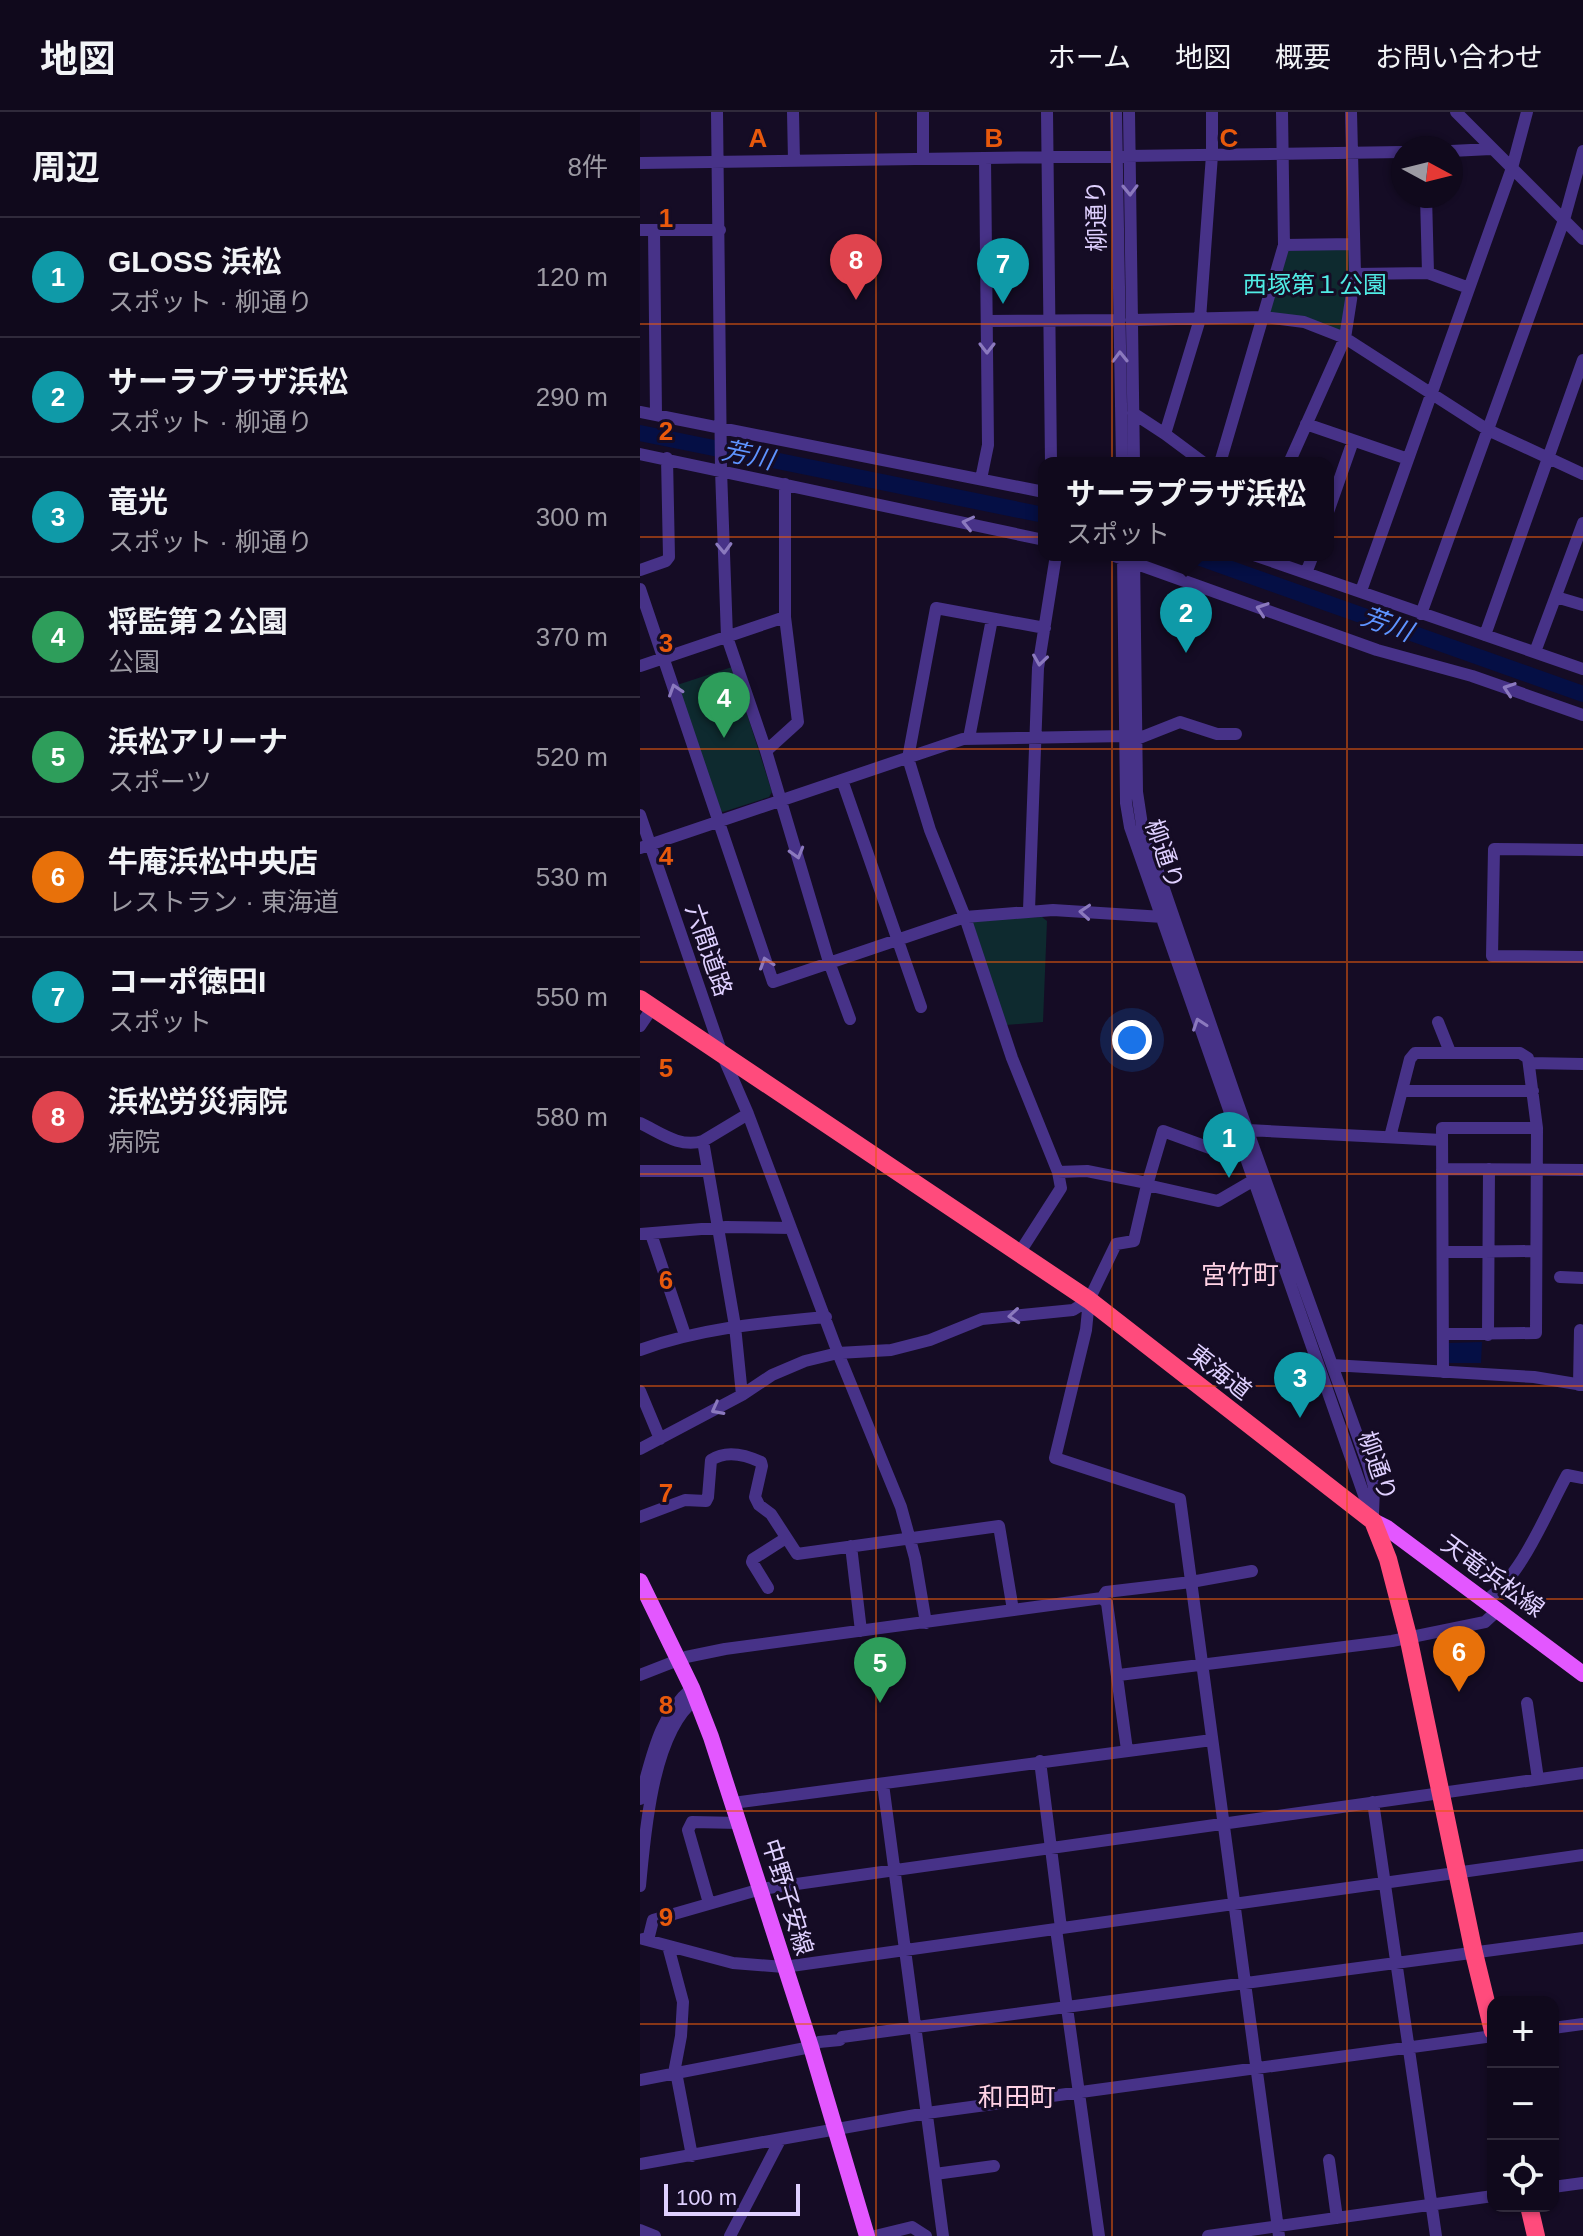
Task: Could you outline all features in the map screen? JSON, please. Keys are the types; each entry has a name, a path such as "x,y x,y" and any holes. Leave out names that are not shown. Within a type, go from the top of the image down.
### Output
{"highway":[{"name":"東海道","path":"646,1003 1089,1300 1373,1521"},
{"path":"1373,1521 1388,1559 1408,1636 1439,1794 1459,1872 1487,2008"},
{"path":"1530,2212 1536,2236"}],"main road":[{"name":"天竜浜松線","path":"1373,1521 1493,1605 1583,1674"},
{"name":"中野子安線","path":"640,1581 694,1693 740,1823 867,2236"}],"street":[{"path":"717,112 720,162 721,468 727,637 766,751 829,962 850,1019"},
{"path":"793,112 794,161"},
{"path":"923,112 923,158"},
{"path":"1047,112 1051,457"},
{"name":"柳通り","path":"1116,112 1123,156 1126,320 1122,457"},
{"name":"柳通り","path":"1123,156 1129,112"},
{"path":"1165,434 1200,319 1212,155 1212,112"},
{"path":"1222,457 1284,245 1282,112"},
{"path":"1292,457 1345,338 1355,274 1351,112"},
{"path":"1456,112 1583,239"},
{"path":"1361,591 1512,168 1527,112"},
{"path":"1463,150 1491,149"},
{"path":"1421,614 1564,220 1583,151"},
{"path":"640,163 1391,152"},
{"path":"981,479 988,445 985,158"},
{"path":"1426,208 1428,273"},
{"path":"640,230 720,230"},
{"path":"654,230 656,415"},
{"path":"1284,245 1354,244"},
{"path":"1355,274 1428,273 1469,288"},
{"path":"987,321 1264,317 1304,322 1345,338 1488,430 1583,474"},
{"name":"柳通り","path":"1126,320 1134,457"},
{"path":"1485,635 1583,360"},
{"path":"640,412 1038,491"},
{"path":"1133,413 1196,457"},
{"path":"1306,424 1408,459"},
{"path":"1334,495 1353,441"},
{"path":"640,454 721,468 1038,539"},
{"path":"640,570 666,561 669,557 667,458"},
{"path":"766,751 798,722 785,617 785,484"},
{"path":"1535,652 1583,523"},
{"path":"1029,910 1038,668 1055,561"},
{"name":"柳通り","path":"1127,561 1132,737 1142,825 1243,1131 1254,1180 1373,1521"},
{"path":"1138,561 1377,650 1472,676 1583,715"},
{"path":"1271,561 1583,669"},
{"path":"1306,573 1311,561"},
{"path":"640,589 773,982 965,917 1029,910 1163,917"},
{"path":"1556,597 1583,605"},
{"path":"1020,1252 1061,1188 1058,1172 1012,1058 965,917 930,830 908,758 936,608 1045,628"},
{"path":"640,666 785,617"},
{"path":"969,738 992,619"},
{"path":"645,846 969,738 1132,737 1180,722 1217,734 1236,734"},
{"name":"柳通り","path":"1132,737 1126,803 1130,827 1332,1365 1374,1487 1373,1521"},
{"path":"842,780 921,1007"},
{"name":"六間道路","path":"640,815 645,846 722,1054 901,1507 911,1539 926,1623"},
{"path":"1583,850 1494,849 1492,956 1583,957"},
{"path":"640,1026 646,1003"},
{"path":"1438,1022 1450,1052"},
{"path":"1390,1137 1412,1056 1420,1052 1520,1053 1528,1058 1537,1128 1536,1333 1443,1334"},
{"path":"1529,1063 1583,1064"},
{"path":"1402,1091 1533,1091"},
{"path":"640,1123 678,1142 692,1144 703,1141 748,1114"},
{"path":"1443,1372 1442,1128 1537,1128"},
{"path":"1278,2231 1180,1499 1055,1458 1086,1330 1089,1300 1116,1244 1134,1241 1163,1131 1218,1151 1224,1139 1243,1131 1442,1140"},
{"path":"703,1141 735,1326 742,1395"},
{"path":"1442,1169 1583,1170"},
{"path":"1488,1335 1489,1169"},
{"path":"640,1171 708,1171"},
{"path":"1058,1172 1087,1171 1218,1201 1254,1180"},
{"path":"685,1335 645,1234 726,1227 791,1228"},
{"path":"1443,1252 1536,1251"},
{"path":"1560,1277 1583,1278"},
{"path":"640,1449 742,1395 772,1375 805,1361 838,1353 891,1350 930,1340 982,1319 1073,1310 1089,1300"},
{"path":"640,1350 685,1335 735,1326 826,1317"},
{"path":"1332,1365 1534,1377 1581,1385 1577,1330"},
{"path":"640,1391 660,1439"},
{"path":"640,1517 685,1500 706,1501 711,1460 717,1455 740,1454 761,1462 755,1497 759,1505 771,1514 797,1554 999,1526 1013,1610"},
{"path":"1119,1675 1392,1641 1485,1622 1567,1475 1583,1478"},
{"path":"768,1588 753,1559 786,1538"},
{"path":"851,1546 861,1631"},
{"path":"640,1675 725,1649 1102,1598 1106,1592 1252,1571"},
{"path":"1102,1598 1107,1603 1119,1675 1127,1750"},
{"path":"640,1799 659,1732 677,1700 694,1693"},
{"path":"640,1886 648,1808 665,1750 679,1716 694,1693"},
{"path":"1527,1703 1538,1779"},
{"path":"733,1803 1212,1740"},
{"path":"1040,1761 1067,2008 1099,2236"},
{"path":"1583,1773 761,1889 653,1920 644,1939 733,1963 784,1967 1583,1855"},
{"path":"883,1784 943,2236"},
{"path":"1373,1802 1436,2236"},
{"path":"709,1903 688,1830 692,1822 740,1823"},
{"path":"640,2080 811,2047 842,2037 1583,1938"},
{"path":"668,1946 683,2002 675,2073 692,2156"},
{"path":"1559,2027 1583,2024"},
{"path":"640,2164 927,2113 1487,2034"},
{"path":"730,2236 780,2140"},
{"path":"1329,2160 1337,2218"},
{"path":"935,2174 994,2166"},
{"path":"1559,2186 1583,2183"},
{"path":"1208,2236 1278,2231 1337,2218 1487,2197"},
{"path":"875,2236 912,2227 926,2236"},
{"path":"640,2230 655,2236"}],"green space":[{"name":"西塚第１公園","path":"1348,249 1352,275 1343,331 1270,312 1288,251"},
{"path":"732,667 772,792 769,797 723,812 717,809 677,685"},
{"path":"1042,917 1047,921 1043,1022 1006,1025 971,924 975,920"}],"shaded area":[{"path":"1482,1342 1481,1363 1448,1363 1448,1343"}],"waterway":[{"name":"芳川","path":"640,433 1038,514"},
{"name":"芳川","path":"1209,561 1583,694"}],"place":[{"name":"浜松労災病院","path":"856,300"},
{"name":"コーポ徳田I","path":"1003,304"},
{"name":"サーラプラザ浜松","path":"1186,653"},
{"name":"将監第２公園","path":"724,738"},
{"name":"GLOSS 浜松","path":"1229,1178"},
{"name":"竜光","path":"1300,1418"},
{"name":"牛庵浜松中央店","path":"1459,1692"},
{"name":"浜松アリーナ","path":"880,1703"}],"district":[{"name":"宮竹町","path":"1240,1275"},
{"name":"和田町","path":"1017,2097"}]}
